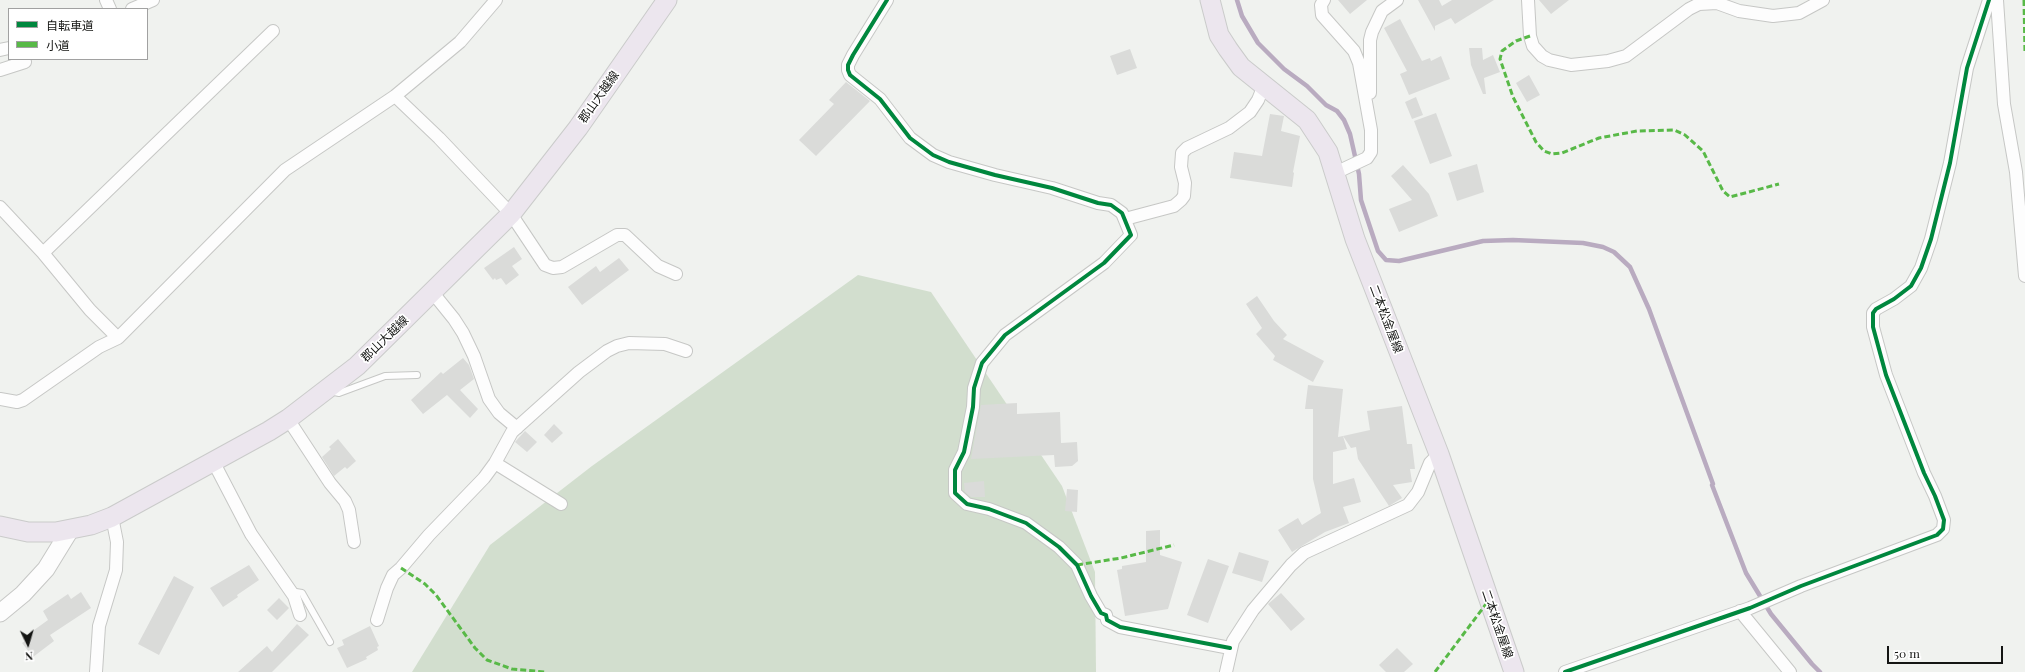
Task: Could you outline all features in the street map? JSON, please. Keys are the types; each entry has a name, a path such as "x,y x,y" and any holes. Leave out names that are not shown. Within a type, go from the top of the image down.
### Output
{"main road":[{"name":"郡山大越線","path":"0,526 28,532 70,530 112,517 214,463 288,419 357,366 511,214 578,128 666,0"},
{"name":"二本松金屋線","path":"1210,0 1219,35 1241,67 1307,120 1317,132 1328,152 1355,240 1439,454 1514,672"},
{"path":"0,613 23,594 46,569 70,530"}],"street":[{"path":"134,8 153,0"},
{"path":"0,399 17,402 23,400 99,347 118,338 285,170 395,96 460,42 496,0"},
{"path":"887,0 853,55 848,65 848,70 850,74 880,99 910,138 933,155 949,162 995,175 1052,188 1098,203 1111,205 1119,209 1126,219 1131,235 1120,249 1104,264 1005,335 982,363 974,388 973,408 964,452 955,470 955,493 967,504 989,509 1026,523 1059,547 1077,565 1091,596 1101,613 1106,615 1107,620 1120,627 1230,648"},
{"path":"1324,0 1321,5 1322,15 1354,51 1359,63 1371,130 1370,152 1364,161 1335,173"},
{"path":"1366,101 1370,94 1370,40 1372,32 1382,11 1397,0"},
{"path":"1528,0 1530,36 1533,46 1542,56 1549,60 1571,65 1608,61 1626,56 1689,8 1699,4 1716,2 1738,12 1772,16 1799,13 1822,0"},
{"path":"1565,672 1691,630 1750,608 1801,586 1937,535 1944,529 1944,520 1935,496 1924,474 1886,375 1873,327 1873,314 1876,309 1894,299 1911,286 1921,268 1931,239 1950,163 1967,68 1988,0"},
{"path":"1997,0 2004,104 2016,172 2025,276"},
{"path":"43,253 273,31"},
{"path":"0,70 24,62"},
{"path":"1126,219 1174,206 1181,200 1184,196 1185,183 1181,167 1182,153 1187,148 1229,128 1250,112 1258,100 1264,85"},
{"path":"395,96 439,138 511,214 545,265 549,267 562,267 617,234 625,235 658,266 676,274"},
{"path":"0,208 43,253 90,310 118,338"},
{"path":"433,292 454,319 463,334 480,370 489,399 499,413 517,428"},
{"path":"377,620 387,588 393,575 484,478 495,463 512,432 579,372 617,346 629,343 649,342 665,344 686,351"},
{"path":"288,419 330,483 345,501 349,510 354,542"},
{"path":"1226,672 1230,648 1253,610 1297,559 1304,553 1408,505 1418,492 1430,463 1439,454"},
{"path":"214,463 251,534 298,605 300,615"},
{"path":"495,463 561,504"},
{"path":"96,672 99,626 116,570 117,542 112,517"},
{"path":"1740,611 1790,672"}],"lane":[{"path":"325,390 339,393 385,376 417,375"},
{"path":"290,591 302,593 330,642"}],"green space":[{"path":"858,275 931,292 1062,486 1095,572 1096,672 412,672 490,545 592,466"}],"building":[{"path":"1338,0 1367,0 1350,14"},
{"path":"1418,0 1439,0 1442,6 1452,0 1494,0 1455,24 1451,18 1435,26 1435,31"},
{"path":"1539,0 1569,0 1551,14"},
{"path":"1400,19 1422,61 1430,58 1431,61 1441,56 1450,79 1409,95 1400,74 1407,71 1384,28"},
{"path":"1469,48 1482,48 1483,60 1493,55 1500,72 1484,78 1486,94 1483,94 1471,65"},
{"path":"1130,49 1137,68 1117,75 1110,56"},
{"path":"1529,75 1540,95 1527,102 1516,83"},
{"path":"846,82 870,101 816,156 799,140 834,104 829,100"},
{"path":"1416,97 1423,115 1412,119 1405,102"},
{"path":"1436,113 1452,156 1430,164 1414,121"},
{"path":"1270,114 1284,116 1281,131 1300,136 1293,172 1292,187 1230,178 1234,152 1262,156"},
{"path":"1477,164 1484,192 1457,201 1448,173"},
{"path":"1403,165 1429,194 1438,216 1399,232 1389,209 1412,200 1391,176"},
{"path":"514,247 522,259 512,266 519,275 506,285 501,278 496,280 495,278 493,280 484,268"},
{"path":"619,258 629,270 582,305 568,287 596,266 600,272"},
{"path":"1257,296 1274,321 1287,335 1283,339 1324,361 1313,382 1273,360 1275,356 1256,334 1262,328 1246,304"},
{"path":"463,358 469,365 474,379 460,390 478,409 470,418 447,395 423,414 411,400 441,372 443,374"},
{"path":"1308,385 1343,389 1338,437 1343,436 1347,449 1333,452 1333,484 1354,478 1361,502 1343,507 1349,523 1325,532 1292,552 1278,530 1298,518 1302,525 1321,513 1313,479 1313,409 1305,409"},
{"path":"1017,403 1017,414 1060,412 1061,443 1077,442 1078,461 1072,466 1055,467 1054,455 971,459 981,405"},
{"path":"1402,406 1407,444 1412,444 1415,469 1410,469 1412,482 1393,485 1402,498 1389,506 1358,459 1356,447 1351,448 1343,436 1370,430 1367,411"},
{"path":"554,424 563,433 552,443 544,435"},
{"path":"525,431 537,442 527,452 515,442"},
{"path":"338,439 356,461 347,469 345,467 334,476 322,457 331,449 329,447"},
{"path":"984,481 985,497 971,497 965,492 964,483"},
{"path":"1067,489 1078,490 1077,512 1065,511"},
{"path":"1160,530 1160,555 1182,562 1168,609 1125,616 1117,570 1122,569 1122,566 1146,562 1146,531"},
{"path":"1239,552 1269,561 1262,582 1232,573"},
{"path":"1208,559 1229,566 1208,623 1187,615"},
{"path":"249,565 259,580 237,595 238,597 223,607 210,588"},
{"path":"174,576 194,587 159,655 138,644"},
{"path":"81,592 91,608 50,635 54,641 33,657 22,643 25,641 23,638 48,620 43,611 68,594 71,599"},
{"path":"1281,593 1305,619 1291,631 1268,604"},
{"path":"279,598 289,608 277,620 267,610"},
{"path":"297,624 309,635 272,672 238,672 267,646 272,652"},
{"path":"370,626 379,646 377,647 378,650 366,657 367,659 347,668 337,648 344,645 342,640"},
{"path":"1397,648 1413,664 1404,672 1386,672 1379,665"}],"waterway":[{"path":"1237,0 1242,16 1258,43 1284,69 1307,86 1326,105 1337,111 1344,120 1350,134 1359,174 1361,200 1378,251 1386,260 1399,261 1483,241 1513,240 1583,243 1603,247 1614,252 1630,267 1649,309 1713,484 1712,485 1746,573 1771,614 1820,672"}],"marked path":[{"path":"2024,0 2025,54"},
{"path":"1530,36 1516,41 1502,51 1500,59 1513,97 1536,142 1544,151 1552,154 1562,153 1599,138 1637,131 1674,130 1685,135 1703,151 1723,191 1730,197 1779,184"},
{"path":"1077,565 1121,558 1174,545"},
{"path":"401,568 425,584 436,595 475,648 487,660 512,669 545,672"},
{"path":"1435,672 1489,600"}],"cycle path":[{"path":"887,0 853,55 848,65 848,70 850,75 880,99 910,138 933,155 949,162 995,175 1052,188 1098,203 1111,205 1122,213 1131,235 1104,263 1005,335 982,363 974,388 973,407 964,452 955,470 955,493 967,504 989,509 1026,523 1059,547 1077,565 1091,596 1101,613 1106,615 1107,620 1120,627 1230,648"},
{"path":"1565,672 1750,608 1801,586 1937,535 1943,529 1944,520 1886,375 1873,327 1873,313 1876,309 1894,299 1911,286 1921,268 1931,239 1950,163 1967,68 1989,0"}]}
